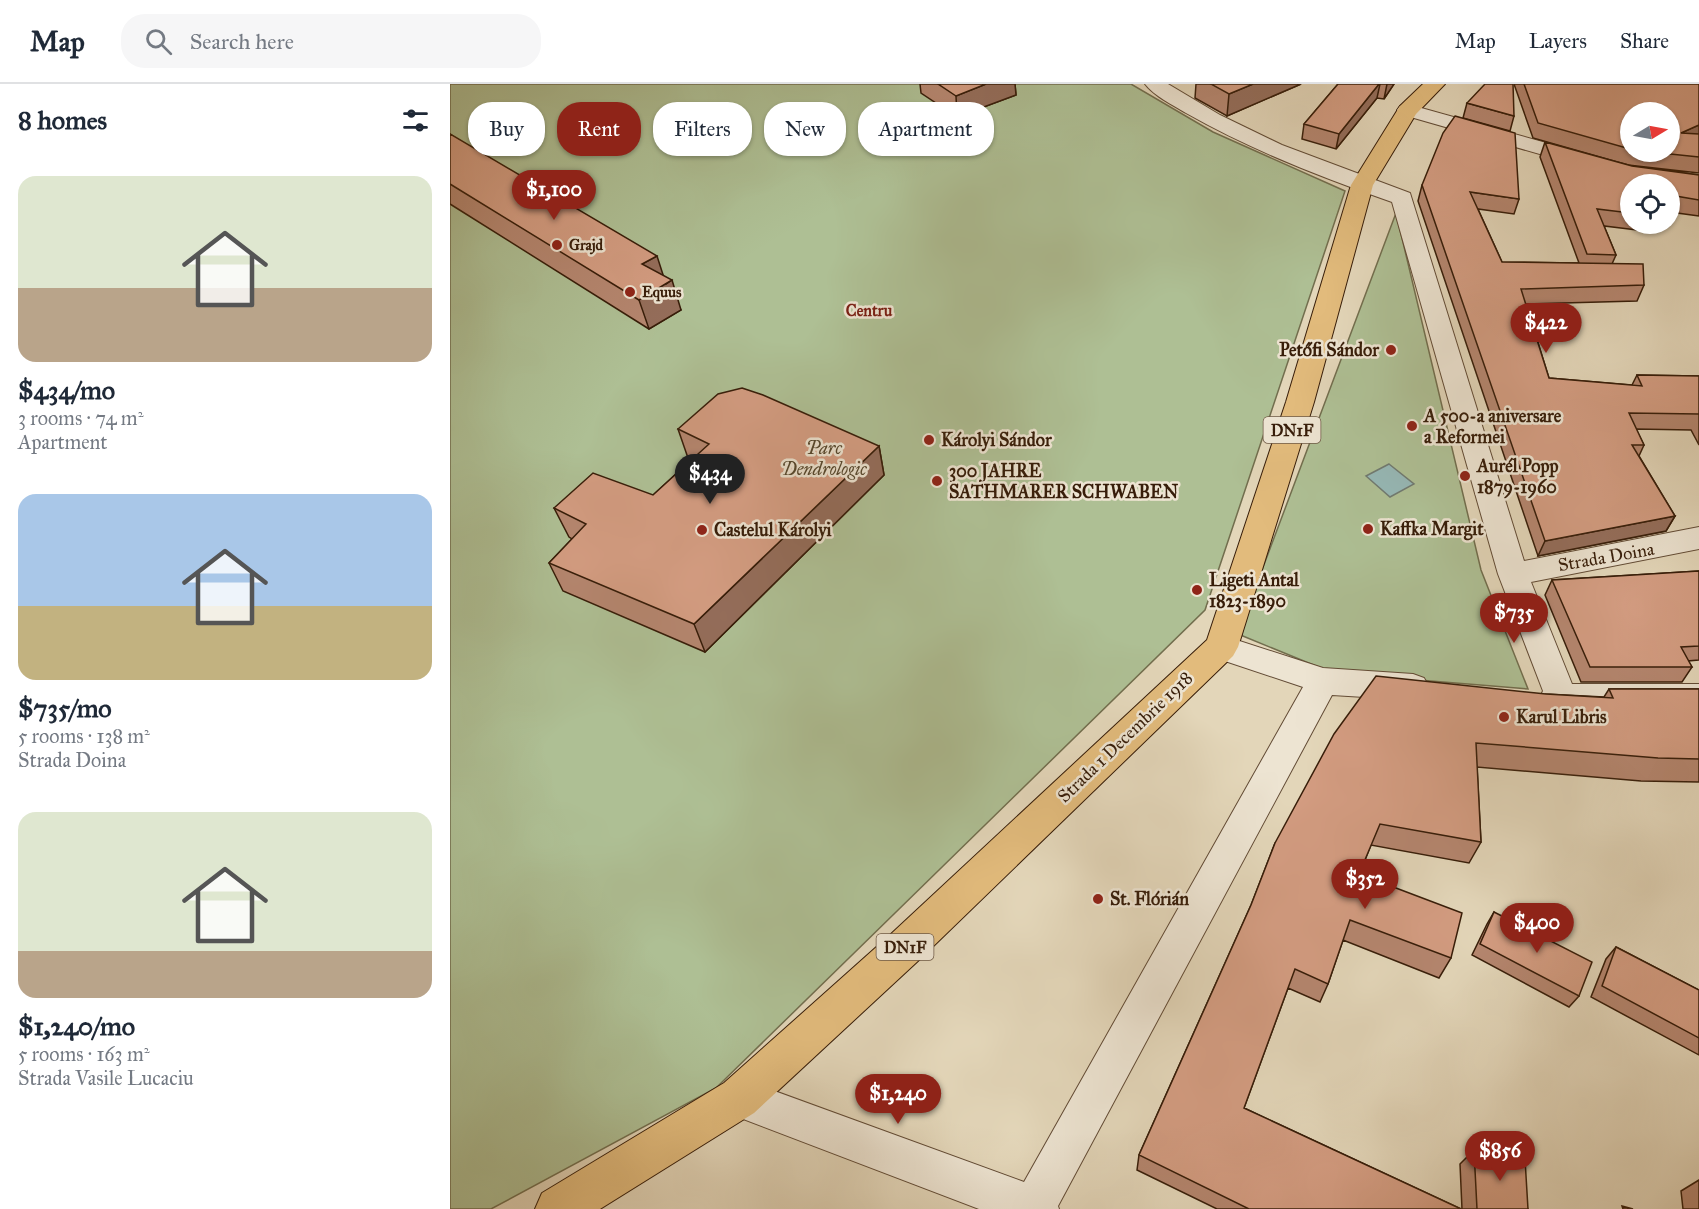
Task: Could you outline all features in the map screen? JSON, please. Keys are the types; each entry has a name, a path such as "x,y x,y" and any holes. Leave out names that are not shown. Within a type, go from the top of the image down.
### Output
{"main road":[{"name":"Strada 1 Decembrie 1918","path":"558,1209 739,1098 905,947 1221,647 1300,402 1362,185 1407,110 1435,84"}],"street":[{"path":"1160,85 1228,129 1332,174 1402,198 1513,574 1561,697"},
{"path":"1407,110 1604,167"},
{"name":"Strada Doina","path":"1513,574 1699,538"},
{"path":"1221,647 1323,681 1442,689"},
{"path":"739,1098 1035,1208 1323,681"},
{"path":"1524,694 1561,697 1699,696"}],"green space":[{"name":"Parc Dendrologic","path":"450,84 1131,84 1213,132 1345,191 1205,610 716,1088 491,1209 450,1209"},
{"path":"1396,213 1481,570 1528,689 1333,673 1238,634"}],"water":[{"path":"1389,464 1414,484 1390,497 1366,476"}],"building":[{"path":"938,84 986,84 956,96"},
{"path":"1211,84 1253,84 1229,94"},
{"path":"1338,84 1379,84 1339,134 1304,124"},
{"path":"1485,84 1513,84 1514,116 1467,103"},
{"path":"1524,84 1699,84 1699,125 1681,133 1699,134 1699,157 1680,155 1680,102 1620,102 1620,146 1538,123"},
{"path":"1455,116 1515,133 1519,199 1470,192 1502,262 1643,264 1644,285 1521,289 1549,378 1642,386 1637,375 1699,376 1699,414 1629,413 1644,445 1632,445 1675,516 1545,541 1422,185 1443,133"},
{"path":"450,134 468,145 468,156 487,156 657,256 642,264 672,280 639,300 450,184"},
{"path":"1545,142 1632,166 1699,175 1699,200 1680,197 1680,174 1620,174 1620,212 1597,209 1616,255 1587,254"},
{"name":"Castelul Károlyi","path":"742,388 879,446 694,624 549,563 586,524 554,508 593,473 653,495 709,444 678,429 718,394"},
{"path":"1699,571 1699,646 1681,647 1692,667 1590,667 1552,580"},
{"path":"1376,676 1546,694 1613,698 1609,689 1699,689 1699,759 1658,758 1476,743 1481,842 1380,824 1359,874 1462,913 1451,958 1350,920 1328,984 1295,969 1244,1108 1461,1209 1249,1209 1139,1155 1251,905 1275,843 1334,734"},
{"path":"1494,912 1592,962 1579,996 1480,944"},
{"path":"1616,947 1699,990 1699,1038 1602,986"},
{"path":"1474,1150 1525,1159 1528,1209 1477,1209"}],"place":[{"name":"Grajd","path":"557,245"},
{"name":"Equus","path":"630,292"},
{"name":"Petőfi Sándor","path":"1391,350"},
{"name":"A 500-a aniversare a Reformei","path":"1412,426"},
{"name":"Károlyi Sándor","path":"929,440"},
{"name":"Aurél Popp 1879-1960","path":"1465,476"},
{"name":"300 JAHRE SATHMARER SCHWABEN","path":"937,481"},
{"name":"Kaffka Margit","path":"1368,529"},
{"name":"Castelul Károlyi","path":"702,530"},
{"name":"Ligeti Antal 1823-1890","path":"1197,590"},
{"name":"Karul Libris","path":"1504,717"},
{"name":"St. Flórián","path":"1098,899"}],"district":[{"name":"Centru","path":"869,310"}]}
